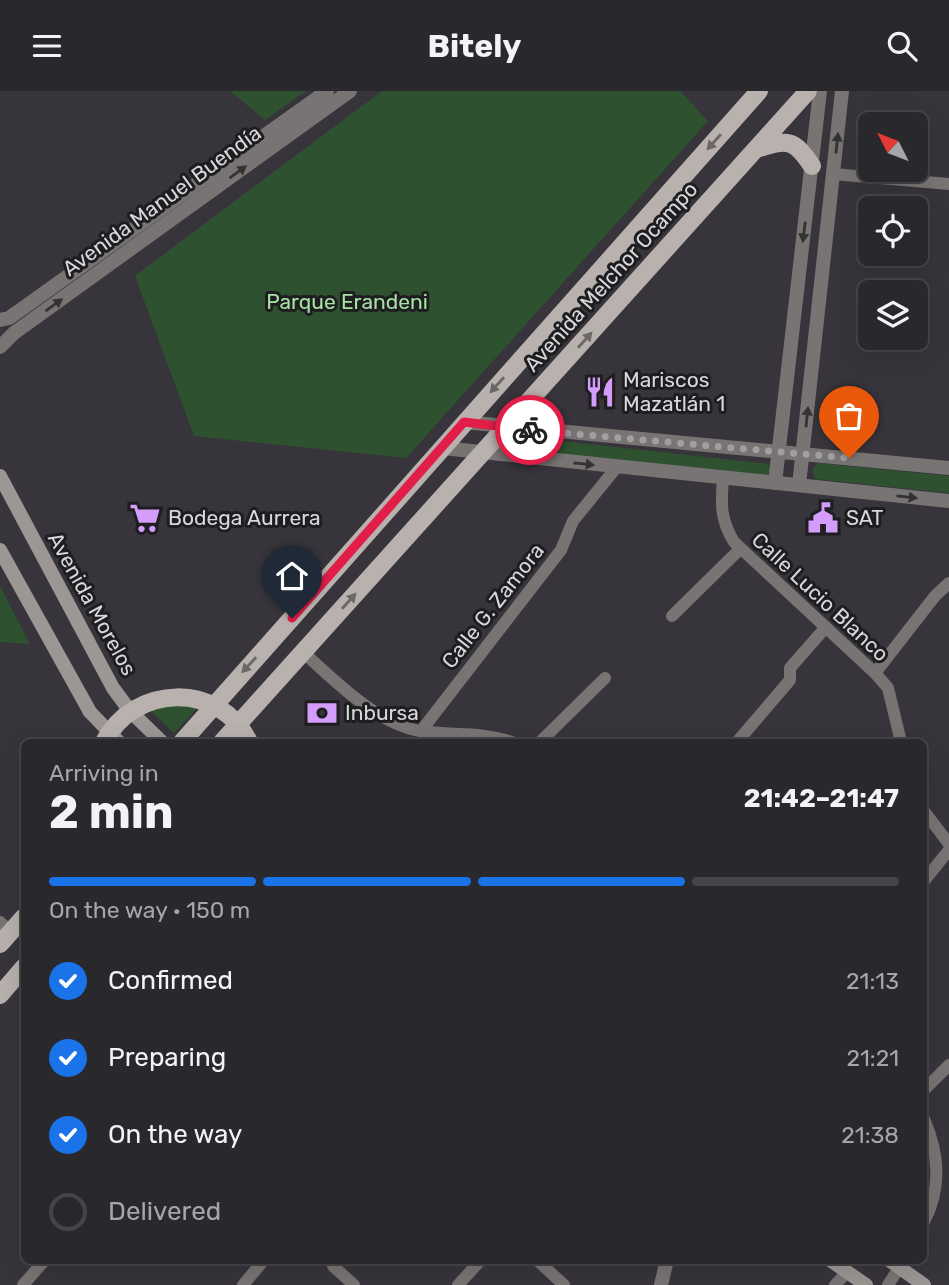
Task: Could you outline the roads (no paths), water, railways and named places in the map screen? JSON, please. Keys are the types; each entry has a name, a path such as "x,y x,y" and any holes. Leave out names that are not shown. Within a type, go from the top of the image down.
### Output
{"main road":[{"name":"Avenida Melchor Ocampo","path":"185,739 759,91"},
{"name":"Avenida Melchor Ocampo","path":"225,739 808,91"},
{"path":"756,149 782,142 800,148 812,166"},
{"name":"Avenida Morelos","path":"0,476 113,688 130,711 159,739"},
{"path":"0,550 90,712 111,739 130,711 150,700 171,696 193,698 214,705 238,724 247,739"},
{"path":"4,933 21,919"},
{"path":"0,995 21,970"},
{"path":"836,1264 866,1285"},
{"path":"899,1264 924,1285"}],"street":[{"name":"Avenida Manuel Buendía","path":"0,320 9,318 327,91"},
{"name":"Avenida Manuel Buendía","path":"0,347 25,325 350,91"},
{"path":"775,483 820,91"},
{"path":"799,485 842,91"},
{"path":"833,174 949,184"},
{"path":"464,422 949,468"},
{"path":"443,448 949,501"},
{"name":"Calle G. Zamora","path":"421,731 561,550 573,521 616,468"},
{"name":"Calle Lucio Blanco","path":"723,478 721,505 724,525 740,549 888,688 900,739"},
{"path":"672,616 740,549"},
{"path":"875,673 935,596 949,583"},
{"path":"740,739 790,681 790,668 826,627"},
{"path":"303,652 352,696 405,727 500,739"},
{"path":"543,739 605,678"},
{"path":"927,815 949,844"},
{"path":"927,877 949,850"},
{"path":"927,1087 949,1065"},
{"path":"927,1125 936,1159 938,1184 927,1216"},
{"path":"23,1285 41,1264"},
{"path":"243,1285 261,1264"},
{"path":"334,1264 354,1285"},
{"path":"458,1285 477,1264"},
{"path":"541,1264 564,1285"},
{"path":"661,1285 666,1264"},
{"path":"888,1285 898,1264"},
{"path":"835,1285 847,1272"}],"place":[{"name":"Mariscos Mazatlán 1","path":"600,392"},
{"name":"Bodega Aurrera","path":"145,518"},
{"name":"SAT","path":"823,518"},
{"name":"Inbursa","path":"322,713"}],"park label":[{"name":"Parque Erandeni","path":"347,302"}]}
